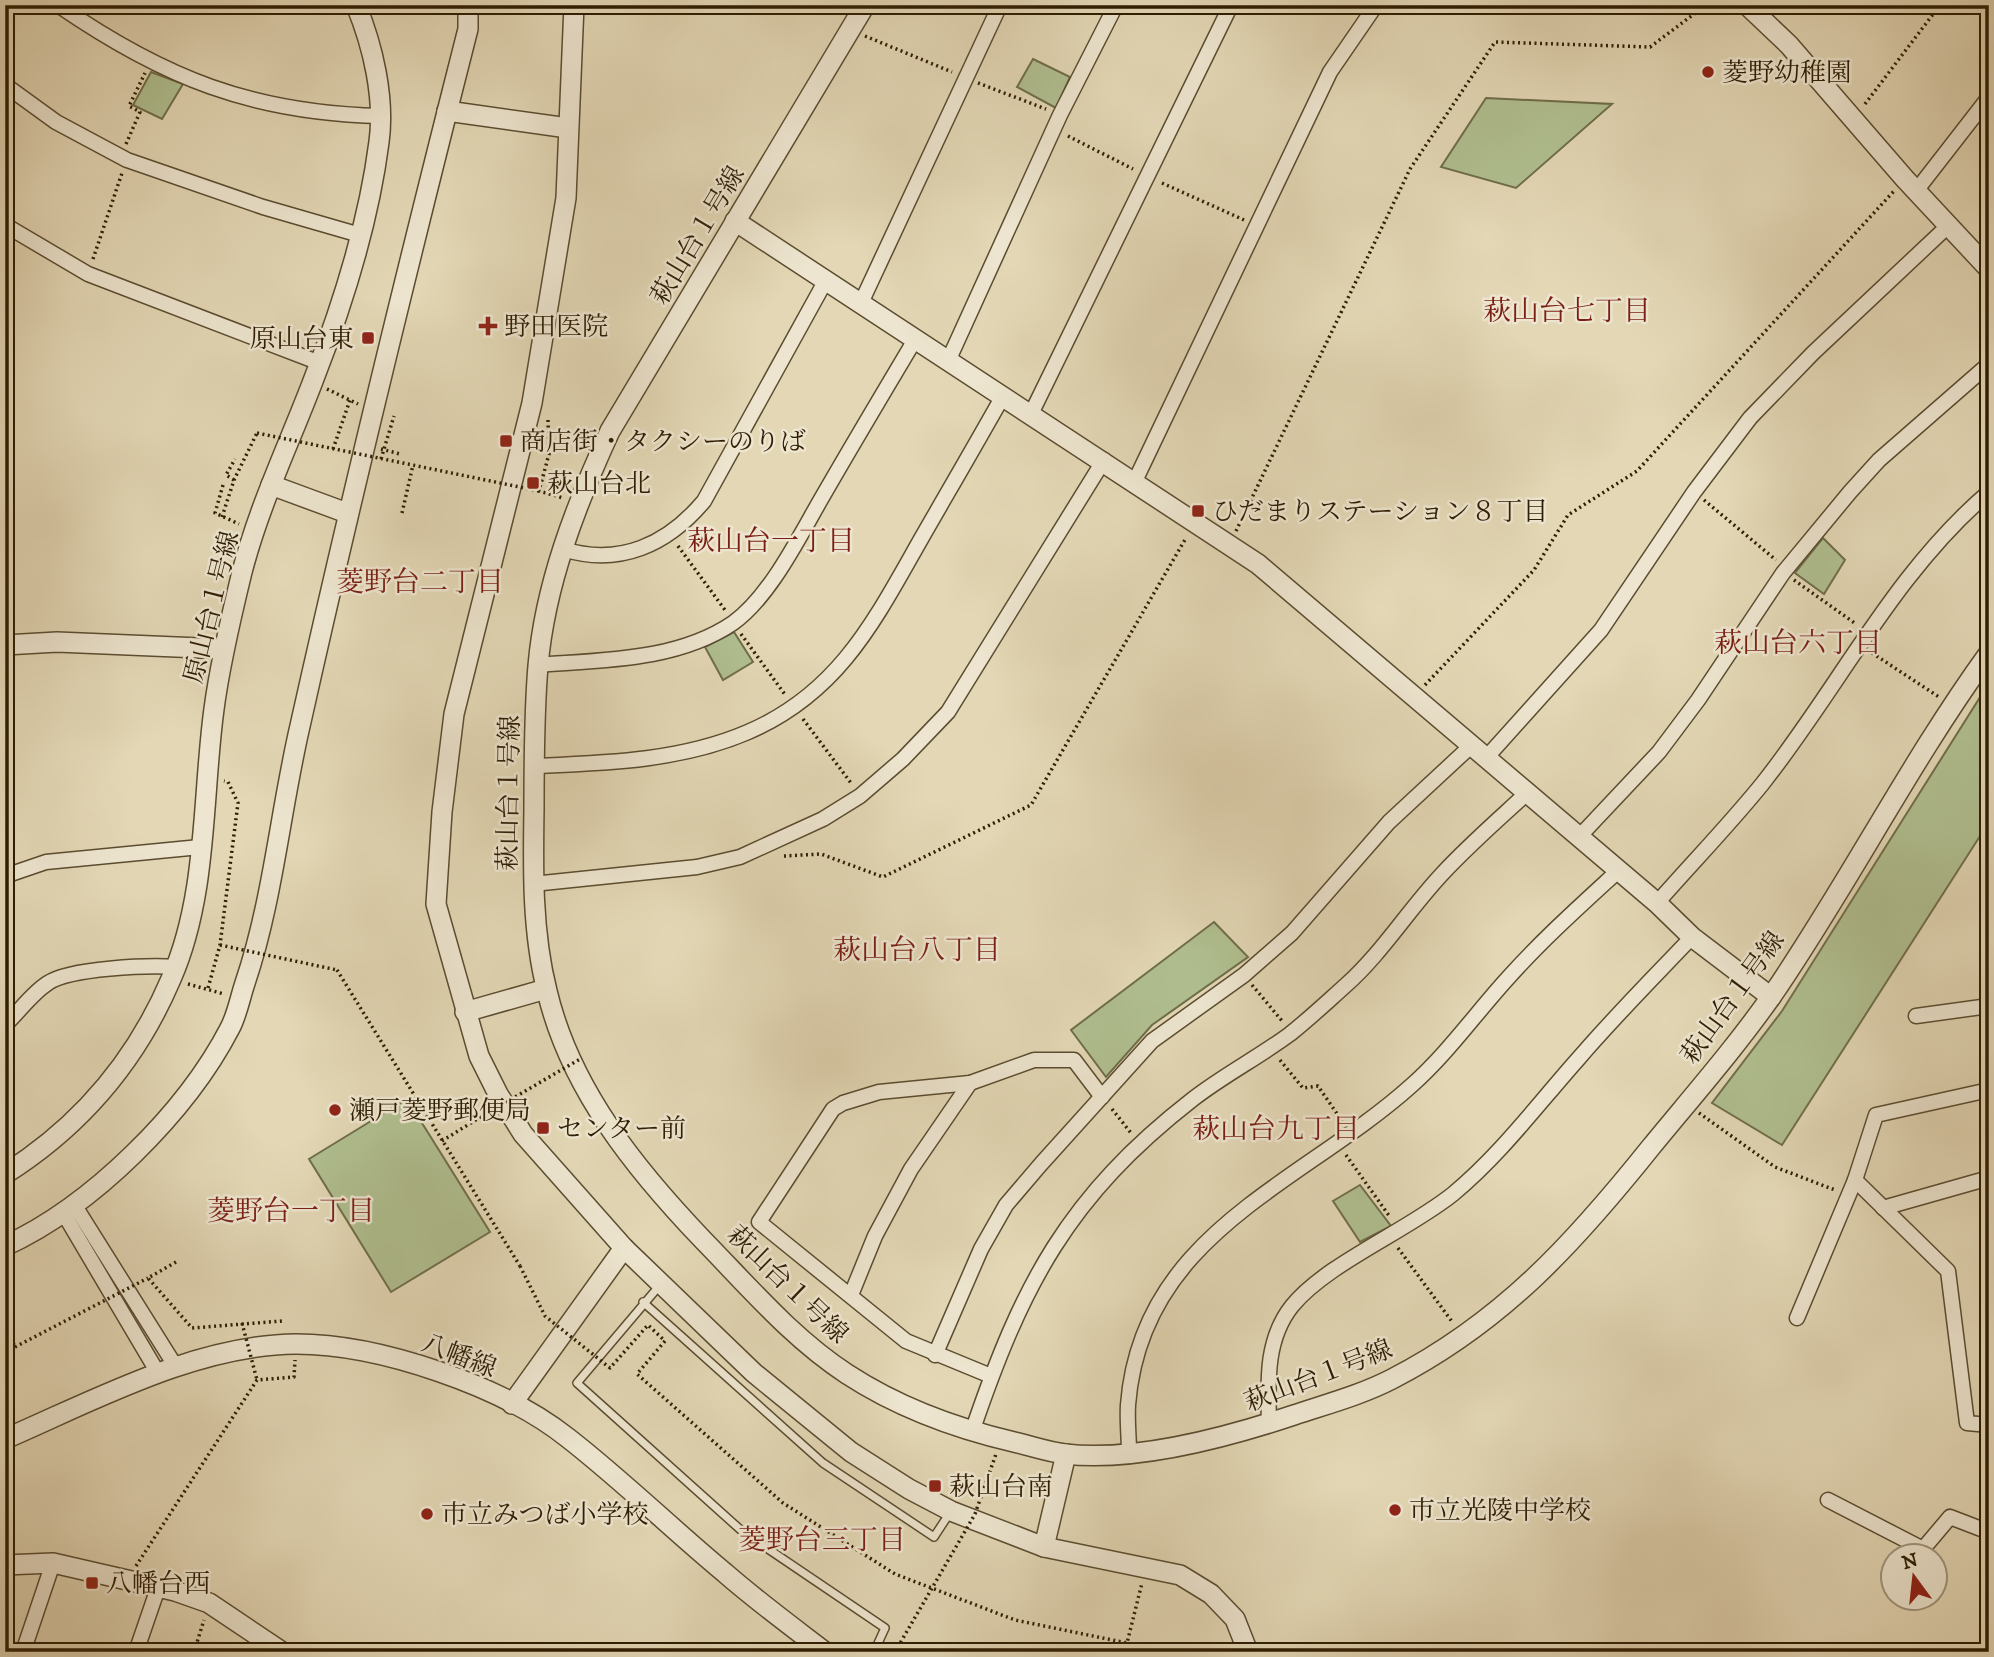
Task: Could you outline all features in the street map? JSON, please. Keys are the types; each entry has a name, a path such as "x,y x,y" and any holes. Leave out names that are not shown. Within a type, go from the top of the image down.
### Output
{"street":[{"path":"58,5 113,43 184,77 280,108 381,116"},
{"path":"274,5 322,5"},
{"name":"原山台１号線","path":"5,1174 43,1148 96,1101 139,1044 174,973 193,903 214,709 224,649 244,567 271,485 320,363 360,235 376,166 381,116 369,43 356,5"},
{"path":"5,1246 69,1210 115,1171 175,1110 231,1027 261,935 289,775 347,513 468,29 468,5"},
{"path":"574,5 566,198 532,403 454,714 442,812 436,904 479,1056 498,1094 523,1133 624,1248 754,1373 851,1452 909,1489 951,1511 1044,1547 1180,1575 1211,1594 1235,1619 1248,1652"},
{"name":"萩山台１号線","path":"865,5 610,431 563,549 551,587 538,665 534,766 533,884 546,989 566,1049 599,1114 636,1164 687,1222 795,1334 845,1373 902,1405 972,1432 1066,1454 1129,1453 1200,1442 1269,1423 1385,1382 1462,1336 1530,1284 1583,1231 1771,997 1952,705 1989,653"},
{"path":"860,303 1000,5"},
{"path":"948,359 1060,115 1116,5"},
{"path":"1031,414 1231,5"},
{"path":"1135,481 1330,72 1376,5"},
{"path":"1747,5 1789,45 1910,185 1989,269"},
{"path":"5,85 56,122 124,159 263,207 360,235"},
{"path":"1910,185 1989,97"},
{"path":"447,111 568,128"},
{"path":"735,221 1104,460 1195,524 1258,564 1416,695 1578,838 1657,903 1692,937 1771,997"},
{"path":"5,225 88,274 320,363"},
{"path":"935,1354 965,1282 1006,1205 1102,1097 1167,1028 1244,975 1325,898 1352,862 1389,822 1479,752 1601,630 1694,492 1750,418 1948,226"},
{"path":"563,549 583,555 620,554 670,536 704,501 826,280"},
{"path":"538,665 635,658 678,647 733,622 759,596 789,554 916,338"},
{"path":"1578,838 1659,752 1786,571 1879,460 1989,364"},
{"path":"534,766 625,762 708,746 749,732 794,706 836,671 866,635 1003,396"},
{"path":"533,884 696,867 740,858 823,819 860,796 903,759 948,712 1104,460"},
{"path":"271,485 347,513"},
{"path":"1657,903 1763,782 1863,637 1948,533 1989,492"},
{"path":"5,645 57,642 224,649"},
{"path":"972,1432 1015,1317 1044,1260 1092,1192 1139,1143 1195,1098 1291,1033 1349,983 1442,873 1527,793"},
{"path":"5,876 46,862 200,847"},
{"path":"1129,1453 1128,1406 1134,1366 1151,1319 1175,1276 1199,1246 1234,1214 1352,1135 1415,1082 1536,948 1618,871"},
{"path":"1269,1423 1269,1358 1273,1343 1290,1308 1303,1294 1332,1272 1395,1234 1453,1194 1517,1131 1580,1057 1692,937"},
{"path":"5,1025 48,982 63,976 146,965 174,973"},
{"path":"465,1012 546,989"},
{"path":"1916,1016 1989,1006"},
{"path":"991,1376 906,1341 759,1222 833,1109 858,1096 970,1083 1034,1060 1074,1060 1102,1097"},
{"path":"851,1295 875,1236 911,1169 970,1083"},
{"path":"1797,1318 1855,1180 1876,1115 1988,1091"},
{"path":"1883,1208 1989,1178"},
{"path":"1855,1180 1948,1271 1967,1423 1989,1425"},
{"path":"69,1210 167,1370"},
{"path":"512,1404 624,1248"},
{"name":"八幡線","path":"5,1439 167,1370 235,1352 296,1344 356,1351 440,1370 512,1404 566,1436 727,1576 825,1652"},
{"path":"1044,1547 1066,1454"},
{"path":"1828,1500 1923,1549 1950,1517 1989,1532"},
{"path":"23,1652 53,1563"},
{"path":"5,1565 53,1563 127,1579 209,1603 282,1652"},
{"path":"136,1652 158,1588"}],"lane":[{"path":"660,1285 643,1302 578,1383 743,1532 886,1628 874,1652"},
{"path":"643,1302 823,1463 934,1537 951,1511"}],"path":[{"path":"1229,546 1410,169 1495,42 1650,47 1706,5"},
{"path":"1853,120 1940,5"},
{"path":"88,274 140,112 129,106 151,62"},
{"path":"1416,695 1534,570 1568,514 1637,471 1910,185"},
{"path":"313,382 373,411"},
{"path":"333,449 350,400"},
{"path":"381,459 394,416"},
{"path":"222,517 234,480 257,433 563,498"},
{"path":"379,448 400,453"},
{"path":"539,491 549,454"},
{"path":"234,480 226,475 235,459"},
{"path":"402,513 412,465"},
{"path":"223,485 214,510 216,516 240,524"},
{"path":"1694,492 1863,637 1952,705"},
{"path":"780,856 821,854 883,877 1031,806 1195,524"},
{"path":"670,536 860,796"},
{"path":"208,778 228,782 238,803 220,945 208,988"},
{"path":"220,945 337,970 520,1266 545,1316 610,1368 648,1325 666,1341 637,1374 783,1503 895,1574 1015,1620 1127,1643 1146,1568"},
{"path":"174,973 239,1000"},
{"path":"1244,975 1291,1033"},
{"path":"1270,1048 1303,1088 1318,1086 1352,1135"},
{"path":"442,1141 582,1058"},
{"path":"1102,1097 1139,1143"},
{"path":"1686,1104 1775,1167 1848,1195"},
{"path":"1338,1145 1462,1336"},
{"path":"5,1322 15,1347 176,1262"},
{"path":"148,1278 192,1328 282,1321"},
{"path":"127,1579 257,1380 243,1323"},
{"path":"257,1380 294,1377 296,1344"},
{"path":"895,1652 975,1514 996,1454"},
{"path":"194,1652 209,1603"}],"green space":[{"path":"1033,59 1070,77 1056,108 1017,87"},
{"path":"151,72 183,84 162,119 133,105"},
{"path":"1486,98 1612,104 1516,188 1441,167"},
{"path":"1823,538 1845,560 1824,594 1795,573"},
{"path":"734,632 753,662 723,680 705,647"},
{"path":"1989,683 1989,822 1782,1145 1712,1103 1782,1011"},
{"path":"1214,922 1248,957 1152,1025 1106,1077 1071,1030"},
{"path":"407,1099 490,1232 391,1292 309,1159"},
{"path":"1360,1185 1391,1226 1360,1242 1333,1201"}],"place":[{"name":"菱野幼稚園","path":"1708,72"},
{"name":"野田医院","path":"488,326"},
{"name":"原山台東","path":"368,338"},
{"name":"商店街・タクシーのりば","path":"506,441"},
{"name":"萩山台北","path":"533,483"},
{"name":"ひだまりステーション８丁目","path":"1198,511"},
{"name":"瀬戸菱野郵便局","path":"335,1110"},
{"name":"センター前","path":"543,1128"},
{"name":"萩山台南","path":"935,1486"},
{"name":"市立光陵中学校","path":"1395,1510"},
{"name":"市立みつば小学校","path":"427,1514"},
{"name":"八幡台西","path":"92,1583"}],"district":[{"name":"萩山台七丁目","path":"1567,310"},
{"name":"萩山台一丁目","path":"771,540"},
{"name":"菱野台二丁目","path":"420,581"},
{"name":"萩山台六丁目","path":"1798,642"},
{"name":"萩山台八丁目","path":"917,949"},
{"name":"萩山台九丁目","path":"1276,1128"},
{"name":"菱野台一丁目","path":"291,1210"},
{"name":"菱野台三丁目","path":"822,1539"}]}
